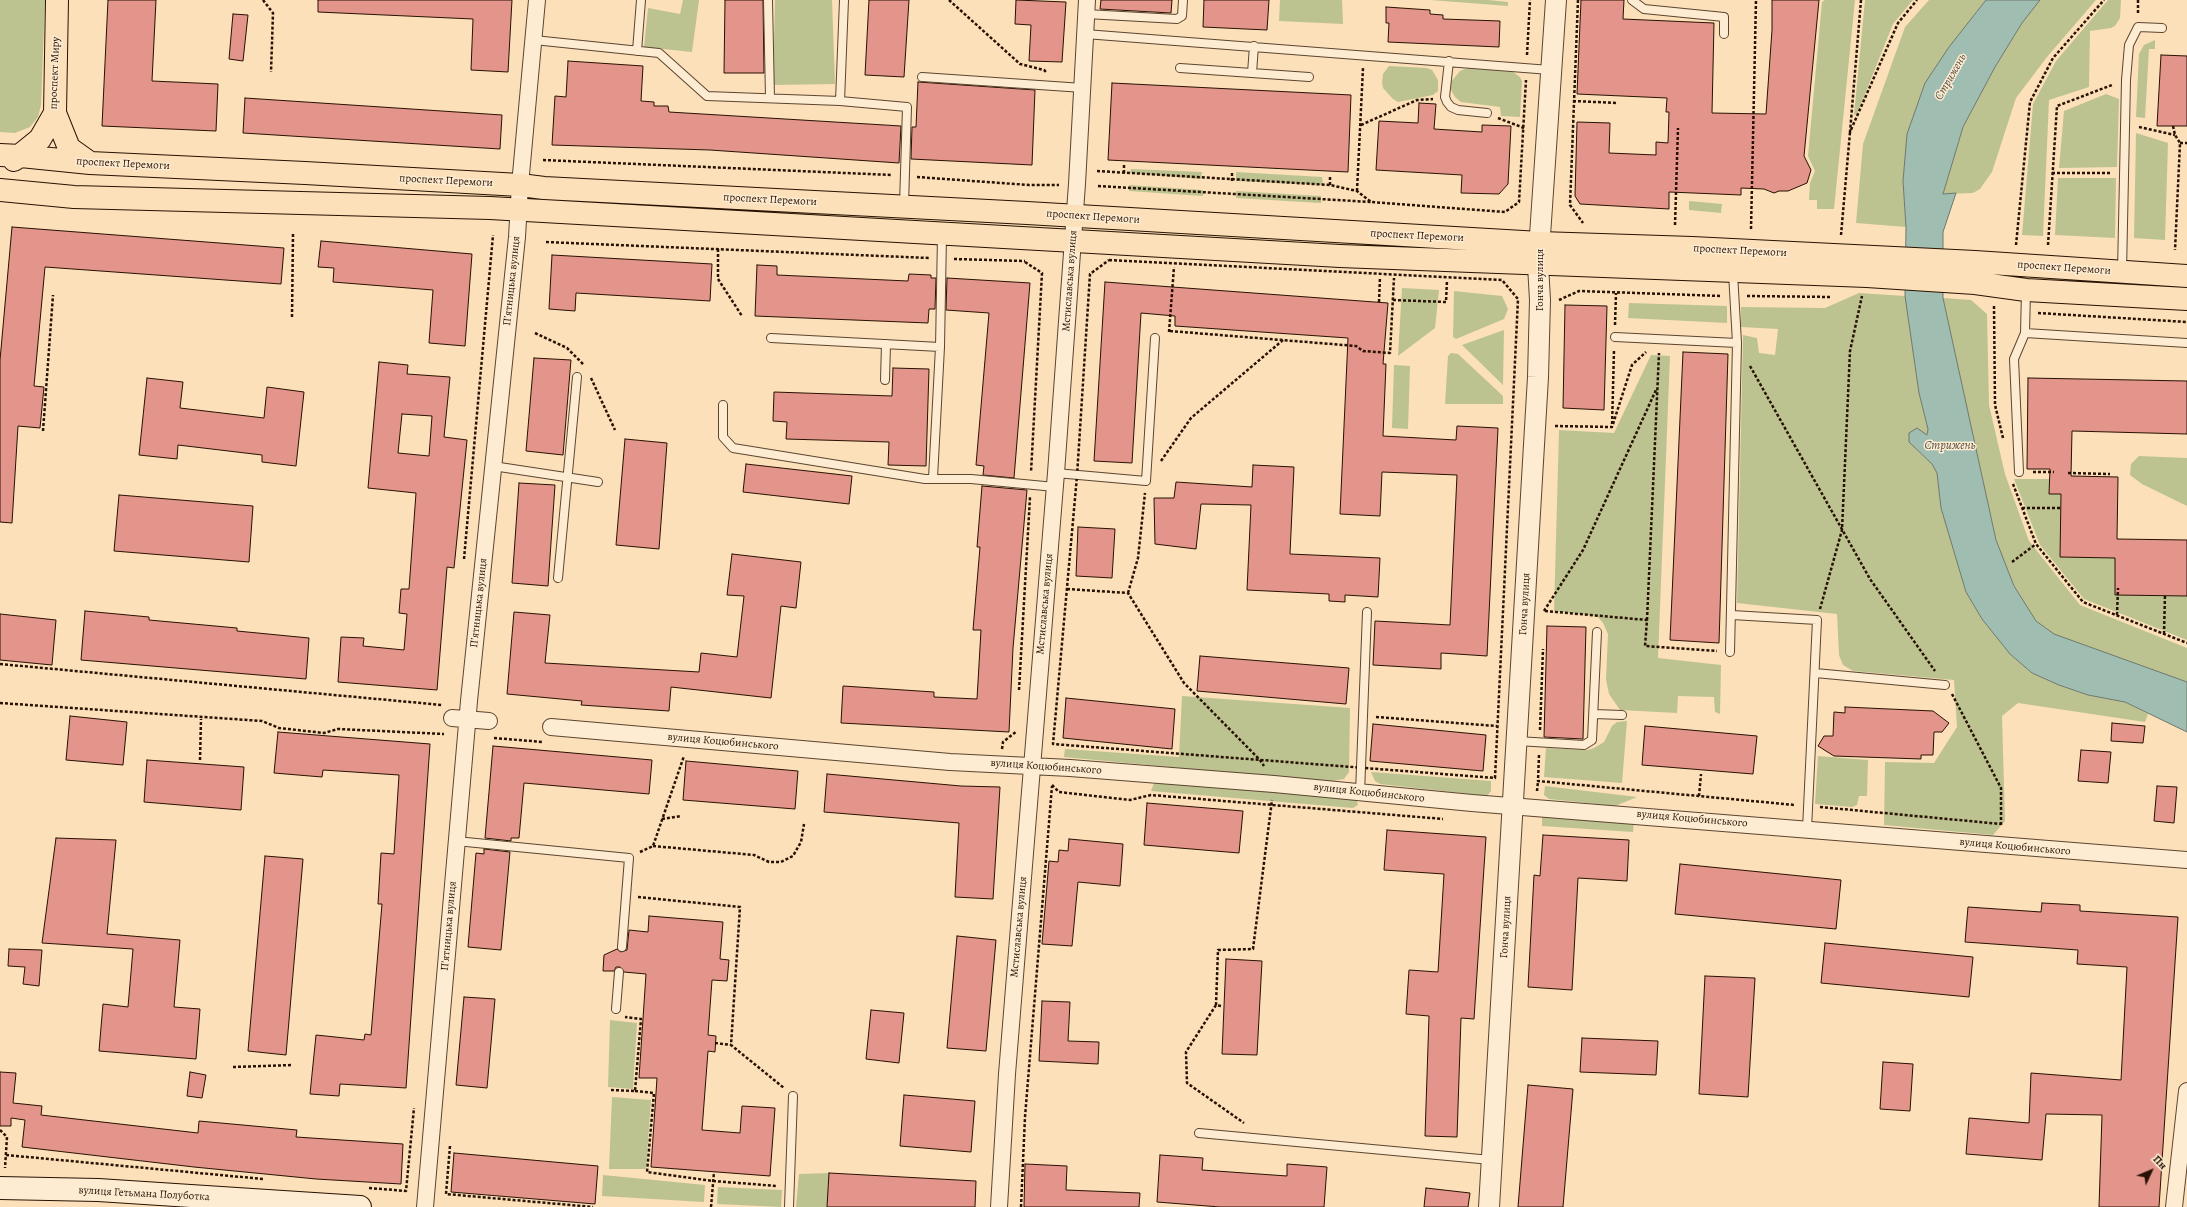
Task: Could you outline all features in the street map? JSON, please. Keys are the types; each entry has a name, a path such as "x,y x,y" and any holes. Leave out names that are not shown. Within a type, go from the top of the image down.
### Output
{"main road":[{"name":"проспект Миру","path":"0,170 10,156 40,140 54,112 57,0"},
{"path":"54,112 69,148 90,163"},
{"name":"проспект Перемоги","path":"10,156 90,163 904,206 1540,243 1692,248 1866,276"},
{"name":"проспект Перемоги","path":"0,190 74,197 518,210 1072,242 1733,273 1866,276 1975,272 2122,272 2187,276"},
{"name":"проспект Перемоги","path":"1975,272 2026,290 2187,299"},
{"name":"вулиця Гетьмана Полуботка","path":"2,1178 98,1190 277,1204 363,1198"}],"street":[{"name":"Пʼятницька вулиця","path":"425,1207 456,841 455,714 493,466 517,237 520,185 537,0"},
{"name":"Гонча вулиця","path":"1489,1207 1514,805 1516,741 1538,377 1540,300 1538,264 1550,70 1556,0"},
{"name":"Мстиславська вулиця","path":"999,1207 1007,1074 1055,480 1074,216 1086,7"},
{"path":"455,714 489,721"},
{"name":"вулиця Коцюбинського","path":"551,727 950,762 1001,764 1274,784 1360,793 1999,846 2187,860"},
{"path":"2174,1207 2187,1091"}],"lane":[{"path":"637,51 641,0"},
{"path":"768,0 770,98"},
{"path":"840,101 844,0"},
{"path":"1086,7 1177,19 1182,16 1183,0"},
{"path":"1632,0 1644,9 1724,17 1724,34"},
{"path":"2122,272 2123,173 2128,45 2138,27 2162,28"},
{"path":"1085,34 1364,54 1550,70"},
{"path":"534,40 659,53 707,96 840,101 907,107 904,206"},
{"path":"1252,73 1254,46"},
{"path":"1449,61 1445,98 1452,107 1487,112"},
{"path":"1180,68 1308,77"},
{"path":"922,77 1082,88"},
{"path":"933,478 940,347 942,234"},
{"path":"1730,652 1737,343 1733,296 1733,273"},
{"path":"2019,472 2014,359 2025,333 2026,290"},
{"path":"2025,333 2187,343"},
{"path":"1615,337 1737,343"},
{"path":"771,338 940,347"},
{"path":"723,405 723,437 733,448 933,478 971,478 1030,484 1077,476 1146,481 1155,338"},
{"path":"884,380 886,344"},
{"path":"558,578 577,377"},
{"path":"493,466 598,482"},
{"path":"1360,793 1367,612"},
{"path":"1732,615 1817,620 1807,829"},
{"path":"1516,741 1589,744 1594,736 1597,632"},
{"path":"1815,673 1945,685"},
{"path":"1594,714 1622,715"},
{"path":"456,841 629,858 622,947"},
{"path":"616,1009 619,972"},
{"path":"789,1207 793,1096"},
{"path":"1199,1133 1491,1160"}],"path":[{"path":"263,0 273,13 271,72"},
{"path":"949,0 1020,64 1044,70 1055,86"},
{"path":"1098,186 1371,202 1505,212 1519,202 1530,0"},
{"path":"1578,0 1570,205 1583,223"},
{"path":"1751,229 1756,0"},
{"path":"1841,236 1861,0"},
{"path":"1850,132 1898,23 1918,0"},
{"path":"2016,245 2030,102 2053,58 2104,0"},
{"path":"1357,191 1364,54"},
{"path":"2048,245 2057,106 2126,80"},
{"path":"1360,125 1417,100 1445,98"},
{"path":"1573,101 1618,103"},
{"path":"2126,124 2175,135"},
{"path":"2174,126 2175,135 2180,143 2175,250"},
{"path":"1675,226 1678,128"},
{"path":"2180,143 2187,143"},
{"path":"543,160 905,176 1029,185 1062,185"},
{"path":"1124,164 1124,173"},
{"path":"1098,171 1232,181 1330,185 1357,191 1371,202"},
{"path":"1232,171 1232,181"},
{"path":"2052,173 2123,173"},
{"path":"1330,175 1330,185"},
{"path":"292,317 293,234"},
{"path":"464,563 493,235"},
{"path":"546,242 1025,262 1042,273 1019,693"},
{"path":"718,249 718,279 742,316"},
{"path":"1109,260 1175,262 1502,280 1518,299 1495,778 1053,744 1077,476 1090,274 1109,260"},
{"path":"1170,331 1175,262"},
{"path":"1379,302 1380,273"},
{"path":"1155,338 1170,331 1356,346 1363,351 1390,353 1394,273"},
{"path":"1817,620 1842,530 1850,351 1866,276"},
{"path":"1393,300 1446,302 1447,277"},
{"path":"1579,291 1733,296 1835,297"},
{"path":"1612,426 1616,293"},
{"path":"43,431 53,295"},
{"path":"1994,305 1996,405 2004,442"},
{"path":"1612,426 1632,365 1659,339"},
{"path":"1659,339 1646,646 1730,652"},
{"path":"1267,1139 1187,1083 1186,1052 1216,1005 1218,950 1253,949 1274,784 1260,760 1184,683 1128,593 1138,558 1146,481 1191,418 1283,340"},
{"path":"1737,343 1870,579 1956,700 2001,788 2001,824 1999,846"},
{"path":"1545,611 1583,550 1657,388"},
{"path":"1554,434 1555,426 1612,426"},
{"path":"2068,473 2110,474"},
{"path":"2011,478 2036,544 2083,602 2187,643"},
{"path":"2022,508 2060,508"},
{"path":"2012,562 2036,544"},
{"path":"1046,588 1128,593"},
{"path":"2117,615 2118,588"},
{"path":"2164,634 2165,594"},
{"path":"1544,619 1545,604"},
{"path":"1525,611 1545,611 1647,620"},
{"path":"1543,642 1538,781 2001,824"},
{"path":"0,664 455,714"},
{"path":"0,704 262,721 279,728 324,733 338,729 450,734"},
{"path":"1363,716 1497,726"},
{"path":"200,760 201,718"},
{"path":"1001,764 1003,742 1017,732 1017,724"},
{"path":"653,846 684,756"},
{"path":"1699,796 1701,774"},
{"path":"1021,1207 1025,1117 1052,785 1059,792 1130,800 1151,795 1446,820"},
{"path":"662,819 681,816"},
{"path":"629,858 653,846 754,855 769,862 781,862 793,856 801,842 804,824"},
{"path":"626,895 740,907 731,1044"},
{"path":"1216,1005 1221,1006"},
{"path":"616,1009 615,1016 641,1019 635,1091"},
{"path":"715,1043 731,1044 793,1096"},
{"path":"233,1067 294,1065"},
{"path":"611,1090 654,1093 647,1172 713,1181 790,1187"},
{"path":"363,1198 406,1191 415,1104"},
{"path":"0,1130 7,1137 2,1178"},
{"path":"6,1155 267,1179"},
{"path":"711,1207 714,1172"},
{"path":"461,1195 594,1207"}],"green space":[{"path":"0,0 45,0 41,105 38,117 30,127 15,133 0,132"},
{"path":"683,0 699,0 692,52 644,47 648,8 680,14"},
{"path":"775,0 832,0 835,84 773,85"},
{"path":"1280,0 1342,0 1343,24 1279,21"},
{"path":"1430,0 1488,0 1508,2 1508,6"},
{"path":"1825,0 1855,0 1834,209 1817,209 1817,200 1809,200 1810,183 1815,171 1808,156 1822,2"},
{"path":"1865,0 1913,0 1893,24 1857,114 1854,115"},
{"path":"1929,0 1986,0 1949,47 1925,83 1907,134 1903,181 1906,227 1856,223 1863,144 1905,27"},
{"path":"2040,0 2096,0 2047,57 2016,98 1992,172 1980,189 1973,193 1943,194 1963,127 1995,67 2022,23"},
{"path":"2108,0 2121,0 2120,18 2115,26 2111,28 2090,31 2089,87 2049,100 2043,236 2022,235 2033,104 2056,61"},
{"path":"2155,40 2155,49 2149,49 2145,118 2136,117 2139,54 2144,45"},
{"path":"1389,66 1427,68 1432,70 1438,80 1438,91 1433,95 1398,102 1393,99 1383,88 1383,74"},
{"path":"1467,68 1513,72 1520,77 1522,81 1520,117 1501,116 1500,107 1461,102 1455,97 1451,90 1451,82 1460,71"},
{"path":"2106,94 2119,99 2117,167 2059,168 2064,111"},
{"path":"2136,133 2168,143 2165,240 2134,238"},
{"path":"1131,169 1202,172 1201,179 1130,173"},
{"path":"1236,172 1322,177 1323,185 1236,181"},
{"path":"2058,178 2116,178 2115,238 2055,235"},
{"path":"1129,185 1203,190 1203,196 1129,191"},
{"path":"1236,191 1321,196 1321,203 1236,198"},
{"path":"1689,201 1722,204 1721,213 1689,210"},
{"path":"1402,288 1439,290 1435,328 1398,356"},
{"path":"1454,291 1502,296 1508,309 1504,319 1456,339 1453,337"},
{"path":"1859,293 1905,296 1919,393 1928,429 1927,435 1915,448 1932,464 1937,473 1941,508 1966,592 1982,619 2010,654 2032,673 2059,685 2088,695 2125,702 2148,714 2145,722 2018,703 2002,716 2005,821 1993,835 1884,825 1885,762 1934,763 1957,727 1954,680 1853,671 1843,665 1839,655 1837,614 1737,603 1743,335 1757,338 1759,353 1775,355 1778,329 1741,327 1741,307 1825,308"},
{"path":"1943,298 1971,300 1987,314 1989,405 2005,474 2029,541 2080,605 2187,648 2187,682 2054,634 2036,621 2014,586 1996,540"},
{"path":"1629,303 1727,306 1727,323 1628,318"},
{"path":"1504,330 1503,385 1462,345"},
{"path":"1451,353 1458,354 1503,396 1503,404 1445,404 1448,356"},
{"path":"1651,355 1670,356 1658,658 1721,665 1720,714 1715,712 1714,697 1678,696 1677,713 1620,710 1609,694 1606,680 1608,634 1603,623 1597,616 1554,611 1559,430 1614,433"},
{"path":"1394,365 1410,366 1408,429 1392,428"},
{"path":"2139,456 2187,458 2187,506 2142,484 2130,475 2131,464"},
{"path":"2014,479 2052,479 2124,549 2187,589 2187,640 2084,599 2040,545"},
{"path":"1182,696 1350,708 1349,772 1344,779 1327,782 1064,757 1065,749 1179,757"},
{"path":"1627,721 1622,783 1544,777 1546,748 1588,750 1594,748 1604,742 1612,726 1617,722"},
{"path":"1818,756 1868,760 1867,796 1859,796 1857,805 1852,807 1815,804"},
{"path":"1371,772 1491,781 1491,791 1487,796 1380,784 1375,781"},
{"path":"1160,782 1353,799 1357,801 1358,805 1353,808 1151,791 1154,783"},
{"path":"1545,786 1637,797 1615,806 1549,799 1544,795"},
{"path":"1542,815 1634,821 1633,832 1542,826"},
{"path":"610,1020 637,1023 633,1089 608,1087"},
{"path":"612,1097 651,1100 646,1169 609,1169"},
{"path":"829,1173 827,1207 796,1207 799,1174"},
{"path":"603,1175 705,1185 704,1202 602,1196"},
{"path":"718,1187 782,1190 781,1207 717,1204"}],"water":[{"name":"Стрижень","path":"1986,0 2040,0 2022,23 1995,67 1963,127 1943,194 1956,193 1943,232 1943,298 1996,540 2014,586 2036,621 2054,634 2187,682 2187,732 2125,702 2088,695 2059,685 2032,673 2010,654 1982,619 1966,592 1941,508 1937,473 1932,464 1909,442 1909,433 1917,428 1927,435 1928,429 1919,393 1905,296 1906,227 1903,181 1907,134 1925,83 1949,47"}],"building":[{"path":"108,0 156,0 152,81 218,84 216,131 102,126"},
{"path":"318,0 512,0 508,72 471,70 473,19 318,12"},
{"path":"725,0 763,0 764,73 724,73"},
{"path":"869,0 909,0 904,77 865,75"},
{"path":"1016,0 1066,2 1062,62 1029,61 1031,25 1015,24"},
{"path":"1101,0 1172,0 1171,13 1100,9"},
{"path":"1204,0 1269,0 1267,30 1203,27"},
{"path":"1581,0 1624,0 1623,19 1714,23 1712,113 1766,114 1772,30 1772,0 1819,0 1804,156 1811,170 1807,183 1788,191 1779,191 1774,193 1764,189 1741,188 1741,195 1669,192 1669,209 1580,204 1575,196 1577,122 1610,123 1609,153 1656,155 1656,142 1668,143 1669,112 1666,112 1667,98 1577,94"},
{"path":"1386,7 1430,10 1430,14 1443,15 1443,19 1500,21 1499,47 1388,42 1389,23 1386,23"},
{"path":"233,14 248,15 243,61 229,59"},
{"path":"2161,55 2187,56 2187,126 2157,126"},
{"path":"568,61 643,66 641,101 654,102 654,106 668,106 669,112 901,126 899,163 710,150 552,145 555,96 566,97"},
{"path":"918,82 1035,90 1032,165 911,159 912,127 916,127"},
{"path":"1112,83 1351,95 1348,172 1108,160"},
{"path":"245,98 502,115 500,149 243,133"},
{"path":"1419,103 1436,104 1434,129 1482,132 1482,125 1511,126 1508,184 1499,194 1461,193 1462,175 1376,170 1379,121 1418,123"},
{"path":"12,227 284,248 281,284 45,267 34,386 44,387 40,428 18,426 12,523 0,522 0,360"},
{"path":"321,241 472,254 465,346 429,343 433,290 333,282 334,268 318,267"},
{"path":"552,255 712,264 710,301 576,293 575,311 549,309"},
{"path":"757,265 777,266 777,275 908,281 909,274 931,275 931,278 936,278 935,309 929,309 928,323 755,316"},
{"path":"947,278 1030,283 1014,478 983,475 984,466 976,465 989,313 946,310"},
{"path":"1105,282 1388,303 1383,364 1386,364 1383,436 1456,440 1457,426 1498,428 1487,656 1441,653 1441,669 1373,665 1375,621 1450,625 1457,475 1382,472 1380,516 1340,514 1348,338 1175,326 1175,316 1141,313 1132,463 1094,461"},
{"path":"1565,305 1607,306 1604,410 1563,408"},
{"path":"1683,352 1728,354 1719,643 1670,640"},
{"path":"534,358 571,360 563,455 526,451"},
{"path":"379,362 408,365 407,374 450,377 444,437 467,440 454,568 447,567 437,690 338,682 341,637 364,638 363,646 404,650 407,614 399,613 401,589 409,589 416,493 368,488","holes":["402,414 432,416 429,456 398,453"]},
{"path":"893,368 929,369 926,466 888,465 889,442 786,439 787,422 773,421 774,392 892,396"},
{"path":"147,378 183,382 180,408 264,418 267,387 304,392 296,466 262,462 262,455 178,445 177,459 139,455"},
{"path":"2028,378 2187,381 2187,434 2072,431 2071,476 2118,477 2117,539 2187,540 2187,596 2115,595 2115,558 2060,557 2061,494 2049,494 2050,469 2027,469"},
{"path":"625,439 667,443 659,549 616,545"},
{"path":"746,464 852,476 849,504 743,492"},
{"path":"1253,465 1294,467 1290,554 1380,558 1378,597 1345,595 1345,602 1329,601 1329,594 1247,590 1251,505 1201,504 1196,549 1155,544 1154,498 1174,498 1176,482 1252,487"},
{"path":"519,483 555,485 548,586 512,583"},
{"path":"982,486 1027,490 1013,648 1009,732 841,723 843,686 934,692 934,697 977,699 981,630 973,630 980,547 977,547"},
{"path":"119,495 253,506 249,562 114,551"},
{"path":"1078,527 1115,529 1112,578 1076,576"},
{"path":"732,554 801,562 796,608 781,606 771,698 671,687 669,711 581,705 582,701 507,694 514,612 550,615 545,663 699,672 701,653 737,657 744,596 727,595"},
{"path":"85,611 149,617 149,620 237,628 237,631 309,638 306,679 81,660"},
{"path":"0,614 56,620 52,665 0,660"},
{"path":"1547,626 1586,627 1583,739 1544,737"},
{"path":"1200,656 1349,668 1346,704 1197,691"},
{"path":"1066,698 1175,709 1172,749 1063,738"},
{"path":"1845,707 1933,711 1949,723 1942,732 1934,732 1933,755 1921,755 1921,759 1834,756 1818,746 1824,736 1833,736 1834,712 1845,713"},
{"path":"70,716 127,722 123,765 66,760"},
{"path":"2112,723 2145,726 2143,743 2111,741"},
{"path":"1373,724 1486,735 1483,771 1370,761"},
{"path":"1645,726 1757,736 1753,774 1642,765"},
{"path":"278,732 430,744 406,1088 340,1084 339,1096 310,1094 316,1035 364,1040 365,1034 371,1035 382,904 378,904 381,853 394,854 399,775 323,770 322,777 274,773"},
{"path":"493,746 652,760 649,794 524,783 519,838 511,838 511,841 485,838"},
{"path":"2081,750 2111,752 2108,783 2078,781"},
{"path":"147,760 244,767 241,810 144,802"},
{"path":"686,761 798,771 795,809 683,800"},
{"path":"827,774 961,786 1000,787 993,899 955,897 959,823 824,812"},
{"path":"2157,786 2177,787 2174,823 2154,821"},
{"path":"1147,803 1243,811 1239,853 1144,845"},
{"path":"1387,830 1486,837 1474,1019 1461,1018 1457,1137 1425,1136 1429,1016 1406,1014 1409,970 1438,972 1444,874 1384,870"},
{"path":"1543,835 1629,840 1627,881 1578,878 1572,990 1528,987 1534,875 1540,876"},
{"path":"56,838 116,840 107,934 180,940 174,1007 200,1009 196,1059 99,1051 103,1004 128,1007 133,949 42,943"},
{"path":"1069,839 1123,844 1120,886 1078,882 1072,946 1042,944 1049,861 1058,862 1059,850 1068,851"},
{"path":"484,849 510,852 501,950 468,947 476,853 484,854"},
{"path":"265,856 303,859 286,1055 248,1051"},
{"path":"1680,864 1841,880 1836,929 1675,914"},
{"path":"2042,903 2080,905 2080,911 2178,917 2159,1207 2099,1207 2102,1115 2046,1114 2042,1160 1966,1154 1969,1118 2029,1123 2031,1073 2121,1080 2127,967 2077,964 2078,950 1965,942 1968,907 2041,912"},
{"path":"649,916 723,922 720,959 729,960 727,981 712,980 708,1035 716,1036 715,1052 708,1051 702,1130 740,1133 742,1106 775,1108 770,1176 651,1167 657,1078 639,1078 646,974 624,972 620,967 616,967 614,971 603,971 604,955 617,949 621,952 627,950 629,930 648,932"},
{"path":"957,936 996,940 986,1051 947,1048"},
{"path":"1825,943 1973,957 1969,997 1821,983"},
{"path":"9,949 42,950 39,986 23,984 25,967 8,966"},
{"path":"1226,959 1262,961 1257,1055 1222,1054"},
{"path":"1705,976 1755,978 1748,1097 1699,1094"},
{"path":"464,997 495,999 487,1088 456,1085"},
{"path":"1042,1001 1070,1002 1068,1041 1099,1042 1098,1064 1039,1061"},
{"path":"871,1010 904,1013 899,1063 866,1059"},
{"path":"1582,1038 1658,1041 1656,1075 1580,1072"},
{"path":"1883,1062 1913,1064 1910,1111 1880,1109"},
{"path":"0,1072 16,1073 13,1103 42,1106 41,1115 198,1133 199,1121 297,1130 296,1137 403,1144 401,1184 316,1179 194,1167 22,1147 25,1120 11,1118 11,1126 0,1126"},
{"path":"190,1072 206,1075 202,1098 187,1096"},
{"path":"1528,1085 1573,1089 1563,1207 1518,1207"},
{"path":"904,1095 975,1101 971,1152 900,1146"},
{"path":"454,1153 598,1166 595,1204 451,1192"},
{"path":"1160,1155 1203,1158 1202,1170 1287,1176 1287,1164 1327,1167 1324,1207 1220,1207 1157,1202"},
{"path":"1025,1164 1067,1166 1066,1190 1140,1193 1139,1207 1024,1207"},
{"path":"829,1173 976,1181 975,1207 827,1207"},
{"path":"1426,1188 1470,1193 1468,1207 1424,1207"}]}
